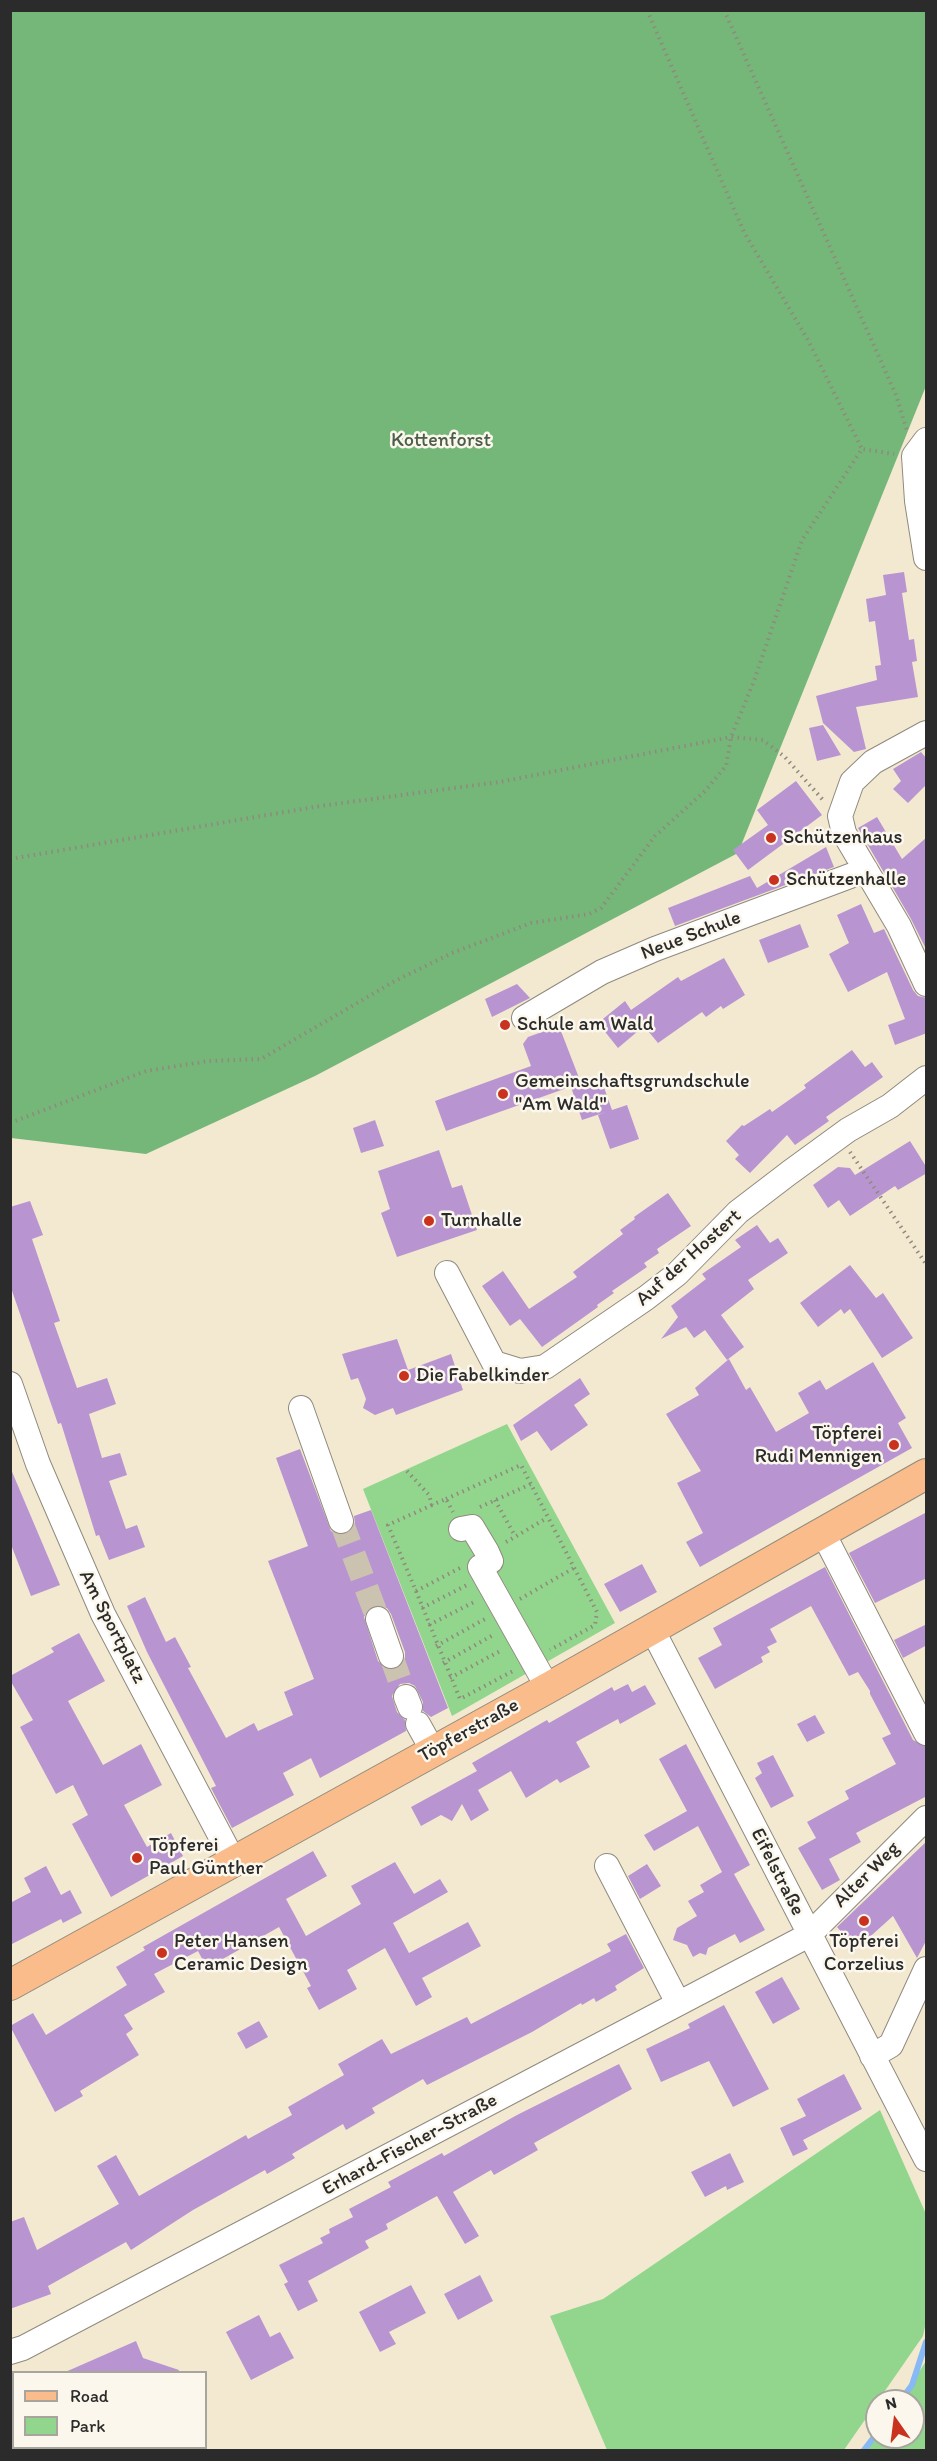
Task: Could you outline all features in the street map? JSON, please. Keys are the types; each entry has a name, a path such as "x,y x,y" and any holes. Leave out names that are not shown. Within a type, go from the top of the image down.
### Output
{"main road":[{"name":"Töpferstraße","path":"10,1985 548,1688 651,1627 927,1474"}],"street":[{"path":"920,448 917,501 927,558"},
{"path":"927,733 873,762 852,782 840,816 844,833 899,926 927,984"},
{"name":"Neue Schule","path":"524,1018 602,972 655,949 866,870"},
{"name":"Auf der Hostert","path":"447,1273 494,1363 520,1371 545,1367 613,1323 677,1274 738,1212 839,1137 890,1106 927,1078"},
{"name":"Am Sportplatz","path":"10,1384 38,1464 103,1614 234,1860"},
{"path":"301,1408 341,1521"},
{"path":"461,1529 472,1527 487,1552 491,1561 480,1567 548,1688"},
{"path":"822,1531 828,1548 927,1733"},
{"path":"378,1619 391,1656"},
{"name":"Eifelstraße","path":"651,1627 927,2159"},
{"path":"412,1710 433,1751"},
{"name":"Alter Weg","path":"809,1935 927,1818"},
{"path":"607,1866 678,2003"},
{"name":"Erhard-Fischer-Straße","path":"10,2352 23,2348 809,1935"},
{"path":"872,2056 891,2045 927,1969"}],"path":[{"path":"647,10 744,232 809,342 862,449"},
{"path":"724,10 920,448 862,449"},
{"path":"10,1123 146,1071 208,1061 261,1059 395,981 452,953 531,923 589,914 601,908 654,836 718,778 726,766 731,737 754,681 802,540 862,449"},
{"path":"10,859 320,806 499,782 731,737 763,740 785,757 812,790 840,816"},
{"path":"839,1137 927,1264"},
{"path":"446,1499 521,1465 597,1612 595,1625 542,1655"},
{"path":"407,1470 429,1495 432,1503 388,1525 457,1695 460,1699 465,1698 526,1664"},
{"path":"476,1509 531,1484"},
{"path":"495,1500 515,1536"},
{"path":"487,1552 547,1518"},
{"path":"416,1591 463,1566"},
{"path":"422,1608 472,1583"},
{"path":"429,1625 485,1596"},
{"path":"443,1663 517,1632"},
{"path":"450,1678 517,1632"}],"green space":[{"name":"Kottenforst","path":"11,11 926,11 926,386 738,853 315,1076 146,1154 11,1138"},
{"path":"507,1424 615,1623 452,1716 363,1489"},
{"path":"880,2110 926,2214 926,2322 923,2336 886,2389 865,2389 865,2420 844,2450 607,2450 550,2316 603,2299"},
{"path":"926,2361 926,2450 867,2450 925,2449 925,2389 908,2389"}],"building":[{"path":"904,572 907,592 902,593 909,640 914,639 917,661 912,662 918,697 856,707 866,749 854,752 823,723 816,696 877,680 875,666 881,665 875,621 869,622 866,599 886,595 883,575"},
{"path":"823,725 841,755 817,761 809,728"},
{"path":"921,752 927,759 927,784 908,803 893,789 901,781 893,769"},
{"name":"Schützenhaus","path":"796,781 822,815 748,870 733,850 768,825 757,810"},
{"path":"877,817 902,859 927,837 927,951 858,828"},
{"name":"Schützenhalle","path":"826,847 834,867 675,926 668,908 750,876 757,888"},
{"path":"861,904 874,933 884,929 913,990 918,996 927,998 927,1033 895,1045 888,1025 905,1019 887,972 848,992 829,954 849,943 837,915"},
{"path":"800,924 809,947 768,963 759,940"},
{"path":"724,958 745,995 723,1009 721,1006 706,1017 702,1012 658,1043 644,1026 618,1048 598,1023 625,1001 631,1010 678,977 681,981"},
{"path":"517,984 530,998 492,1017 485,999"},
{"name":"Gemeinschaftsgrundschule \"Am Wald\"","path":"559,1026 581,1083 446,1131 435,1101 531,1066 523,1044 528,1037"},
{"path":"852,1050 865,1067 872,1062 883,1077 826,1117 829,1121 795,1145 787,1135 750,1173 735,1159 739,1155 726,1141 742,1125 744,1126 770,1109 772,1112 806,1088 804,1085"},
{"path":"600,1076 612,1110 627,1105 639,1139 610,1149 598,1115 606,1112 582,1120 571,1087"},
{"path":"375,1120 384,1146 361,1153 353,1128"},
{"path":"910,1141 927,1168 927,1173 898,1190 895,1186 850,1216 839,1200 828,1208 813,1185 838,1167 850,1168 855,1175"},
{"name":"Turnhalle","path":"439,1150 452,1188 462,1185 477,1230 397,1257 381,1213 390,1209 378,1171"},
{"path":"668,1193 691,1226 657,1249 659,1253 644,1263 647,1267 612,1291 614,1293 597,1305 598,1307 542,1347 520,1319 510,1326 482,1286 503,1271 529,1309 577,1277 573,1272 623,1234 620,1230 635,1219 634,1217"},
{"path":"30,1201 43,1235 32,1239 60,1321 54,1323 77,1388 107,1378 116,1404 89,1414 102,1458 120,1453 127,1475 109,1481 126,1529 137,1525 145,1547 109,1560 99,1535 96,1536 61,1423 58,1424 10,1285 10,1207"},
{"path":"757,1225 770,1243 778,1238 788,1253 748,1280 754,1289 721,1315 744,1347 727,1360 705,1330 694,1338 686,1327 661,1339 678,1317 671,1306 706,1279 702,1274 741,1247 735,1240"},
{"path":"850,1265 876,1298 883,1293 913,1338 882,1358 850,1309 844,1314 841,1309 818,1327 800,1303"},
{"name":"Die Fabelkinder","path":"397,1339 408,1370 451,1354 463,1390 396,1415 393,1408 375,1415 363,1408 366,1399 358,1378 351,1380 342,1354"},
{"path":"729,1359 746,1390 750,1387 776,1432 809,1413 798,1393 820,1380 826,1390 873,1362 906,1418 898,1423 912,1448 700,1567 686,1542 703,1533 677,1483 701,1471 666,1414 699,1395 695,1388"},
{"path":"580,1378 590,1394 574,1405 588,1425 551,1451 537,1431 521,1441 513,1425"},
{"path":"300,1449 331,1531 338,1535 346,1534 355,1524 354,1516 371,1510 448,1708 431,1717 423,1711 423,1702 415,1686 409,1683 400,1684 392,1696 397,1712 405,1720 406,1731 320,1778 311,1758 283,1773 294,1795 232,1828 211,1788 216,1786 147,1652 127,1606 145,1597 166,1642 175,1637 191,1667 188,1668 226,1738 254,1723 258,1731 293,1715 284,1692 314,1679 268,1561 308,1546 276,1458","holes":["374,1605 387,1608 405,1652 405,1659 396,1669 388,1670 378,1661 364,1617 368,1609"]},
{"path":"10,1467 60,1585 31,1596 10,1542"},
{"path":"927,1512 927,1578 875,1603 849,1553"},
{"path":"642,1564 657,1592 620,1612 604,1584"},
{"path":"825,1567 913,1740 927,1747 927,1796 856,1833 861,1842 829,1859 840,1880 822,1890 798,1848 816,1838 807,1822 849,1799 845,1791 896,1764 882,1738 891,1734 870,1691 858,1672 849,1676 811,1606 770,1629 777,1642 767,1647 770,1652 761,1657 763,1662 715,1689 698,1658 722,1645 713,1628"},
{"path":"927,1624 927,1645 903,1658 894,1640"},
{"path":"79,1633 105,1681 68,1701 103,1765 141,1744 162,1785 124,1805 147,1847 171,1833 183,1856 111,1897 72,1824 88,1815 73,1785 56,1794 20,1727 33,1720 10,1680 10,1676 54,1652 51,1648"},
{"path":"628,1684 632,1692 645,1685 656,1704 620,1724 618,1719 576,1742 590,1767 560,1783 557,1779 526,1798 511,1771 478,1790 489,1810 471,1821 462,1804 452,1821 441,1815 421,1826 411,1807 477,1771 472,1763 547,1720 549,1723 612,1687 614,1691"},
{"path":"815,1715 825,1733 807,1742 797,1724"},
{"path":"686,1744 750,1865 734,1874 765,1930 740,1943 735,1934 708,1948 706,1955 700,1953 693,1957 687,1945 673,1940 677,1928 697,1916 688,1901 704,1892 700,1885 722,1872 698,1826 654,1851 644,1835 687,1811 659,1759"},
{"path":"773,1755 794,1796 771,1808 755,1778 762,1773 757,1763"},
{"path":"927,1841 927,1939 917,1958 893,1916 853,1952 843,1940 846,1937 837,1927"},
{"path":"313,1851 327,1876 286,1899 306,1936 361,1904 351,1886 395,1862 414,1894 440,1879 448,1892 393,1923 409,1953 468,1922 481,1946 422,1978 432,1997 416,2006 385,1948 347,1970 357,1989 319,2010 307,1988 311,1986 279,1927 207,1968 198,1951 154,1974 165,1992 124,2015 133,2029 126,2034 139,2055 80,2091 83,2096 55,2112 10,2026 33,2013 46,2035 127,1985 116,1967 145,1950 143,1947"},
{"path":"647,1864 661,1886 640,1899 628,1876"},
{"path":"46,1866 61,1895 70,1890 82,1913 63,1923 61,1919 10,1945 10,1903 31,1892 24,1878"},
{"path":"626,1934 644,1968 615,1986 617,1990 596,2002 594,1998 582,2005 581,2003 532,2032 427,2085 423,2079 372,2108 375,2113 346,2130 343,2124 292,2154 295,2158 267,2174 265,2170 193,2210 131,2250 126,2242 48,2286 51,2294 10,2309 10,2222 24,2217 37,2250 119,2204 97,2166 116,2155 139,2196 246,2135 248,2139 292,2115 288,2107 344,2075 338,2064 382,2039 391,2054 467,2017 471,2024 611,1951 607,1944"},
{"path":"782,1977 800,2009 773,2024 755,1992"},
{"path":"724,2005 769,2089 733,2107 709,2061 661,2082 646,2049 690,2028 688,2024"},
{"path":"259,2021 268,2037 246,2049 237,2033"},
{"path":"619,2064 632,2089 534,2143 538,2150 494,2175 491,2170 453,2192 479,2236 465,2244 437,2196 386,2224 388,2229 365,2241 369,2248 308,2281 318,2301 298,2311 284,2284 288,2282 279,2265 323,2243 320,2238 330,2233 329,2229 353,2217 349,2209 391,2187 388,2182 442,2153 444,2156 517,2115"},
{"path":"844,2074 862,2109 803,2140 808,2149 793,2156 780,2128 806,2116 797,2099"},
{"path":"730,2153 744,2182 727,2190 726,2186 705,2197 691,2172"},
{"path":"480,2275 493,2301 458,2320 444,2294"},
{"path":"411,2285 426,2313 389,2332 396,2344 380,2352 359,2312"},
{"path":"259,2315 270,2337 280,2332 294,2358 251,2380 226,2332"},
{"path":"136,2341 143,2358 179,2370 179,2371 68,2371"}],"waterway":[{"path":"909,2389 926,2342"}],"tunnel":[{"path":"341,1521 378,1619"},
{"path":"391,1656 406,1697"}],"place":[{"name":"Schützenhaus","path":"771,838"},
{"name":"Schützenhalle","path":"774,880"},
{"name":"Schule am Wald","path":"505,1025"},
{"name":"Gemeinschaftsgrundschule \"Am Wald\"","path":"503,1094"},
{"name":"Turnhalle","path":"429,1221"},
{"name":"Die Fabelkinder","path":"404,1376"},
{"name":"Töpferei Rudi Mennigen","path":"894,1445"},
{"name":"Töpferei Paul Günther","path":"137,1858"},
{"name":"Töpferei Corzelius","path":"864,1921"},
{"name":"Peter Hansen Ceramic Design","path":"162,1953"}]}
